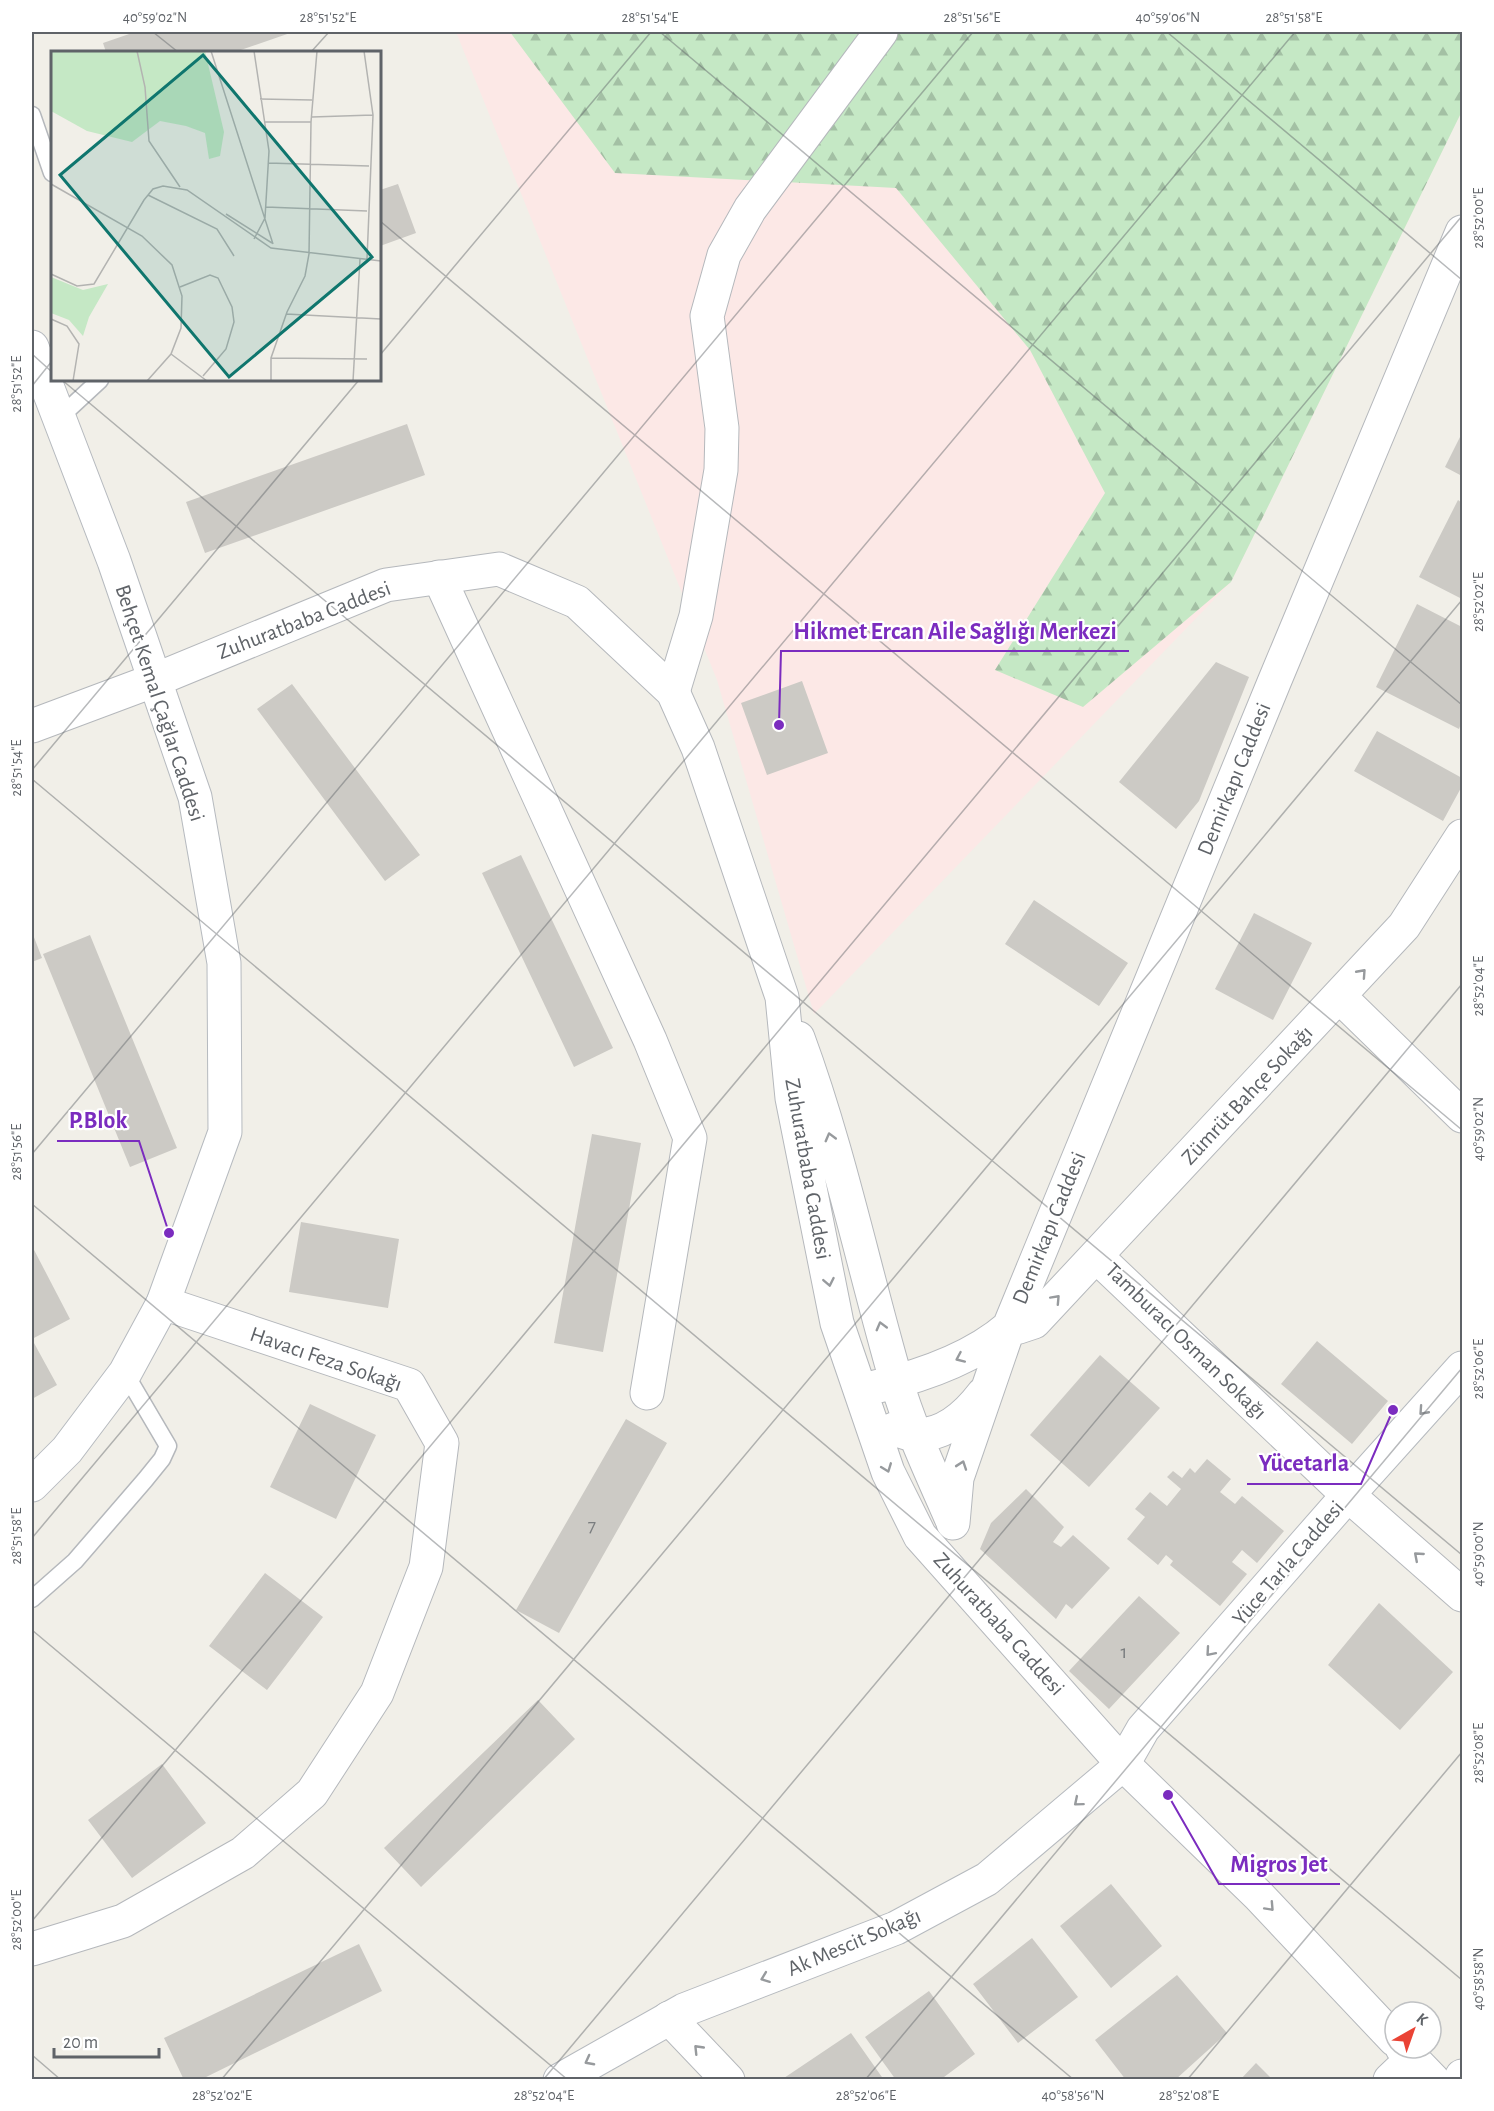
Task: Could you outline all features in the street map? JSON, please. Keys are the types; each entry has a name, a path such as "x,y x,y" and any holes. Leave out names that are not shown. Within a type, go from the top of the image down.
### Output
{"street":[{"path":"672,692 696,616 721,470 723,428 707,316 724,255 750,209 881,32"},
{"name":"Demirkapı Caddesi","path":"953,1523 957,1478 1008,1327 1462,232"},
{"name":"Behçet Kemal Çağlar Caddesi","path":"32,347 114,561 195,797 224,963 225,1132 163,1303 125,1373 67,1450 32,1485"},
{"name":"Zuhuratbaba Caddesi","path":"32,726 154,680 386,585 499,568 577,602 672,692 698,748 782,997 792,1098 837,1323 888,1472 920,1536 1123,1764 1259,1896 1407,2061"},
{"path":"439,577 650,1040 690,1138 647,1393"},
{"name":"Zümrüt Bahçe Sokağı","path":"1008,1327 1019,1327 1034,1322 1340,997 1404,926 1462,836"},
{"path":"782,997 816,1087 897,1382 916,1435 953,1523 960,1581"},
{"path":"1340,997 1462,1116"},
{"name":"Tamburacı Osman Sokağı","path":"1096,1256 1348,1495 1462,1595"},
{"name":"Havacı Feza Sokağı","path":"32,1949 123,1921 243,1853 312,1793 377,1693 426,1567 442,1443 409,1385 163,1303"},
{"name":"Demirkapı Caddesi","path":"864,1402 897,1382 969,1354 997,1337 1008,1327"},
{"name":"Yüce Tarla Caddesi","path":"1123,1764 1143,1729 1462,1368"},
{"path":"864,1402 895,1429 916,1435 933,1433 954,1424 973,1407 988,1388"},
{"name":"Ak Mescit Sokağı","path":"560,2079 684,2010 896,1928 987,1879 1123,1764"},
{"path":"669,2018 728,2079"}],"lane":[{"path":"32,115 51,170"},
{"path":"59,418 99,381"},
{"path":"32,1599 82,1552 162,1459 168,1446 125,1373"}],"shaded area":[{"path":"456,32 1462,32 1462,111 1231,582 814,1014 717,680"}],"green space":[{"path":"510,32 1462,32 1462,111 1231,582 1083,707 995,670 1105,493 1030,350 896,188 615,173"}],"building":[{"path":"135,32 293,32 238,51 106,51 103,43"},
{"path":"398,184 416,233 381,246 381,190"},
{"path":"407,424 425,475 205,553 186,502"},
{"path":"1462,433 1462,476 1445,467"},
{"path":"1458,500 1462,503 1462,599 1419,577"},
{"path":"1417,604 1462,627 1462,721 1459,729 1376,687"},
{"path":"1216,662 1249,677 1199,801 1176,829 1119,782"},
{"path":"802,681 828,753 767,775 741,703"},
{"path":"292,684 420,855 385,881 257,709"},
{"path":"1377,731 1462,778 1462,786 1443,821 1354,771"},
{"path":"521,855 613,1048 574,1067 482,873"},
{"path":"1034,900 1128,963 1099,1006 1005,944"},
{"path":"1254,913 1312,943 1273,1020 1215,989"},
{"path":"32,932 42,958 32,962"},
{"path":"90,935 177,1148 130,1167 43,954"},
{"path":"592,1134 641,1143 603,1352 554,1343"},
{"path":"301,1222 399,1239 388,1308 289,1292"},
{"path":"32,1246 70,1319 32,1339"},
{"path":"1317,1341 1388,1401 1352,1444 1281,1384"},
{"path":"34,1343 57,1385 32,1399 32,1345"},
{"path":"1100,1355 1160,1408 1089,1487 1030,1435"},
{"path":"310,1404 376,1435 336,1519 270,1487"},
{"path":"626,1419 667,1443 559,1633 516,1610"},
{"path":"1207,1459 1231,1479 1220,1492 1235,1504 1242,1496 1284,1531 1257,1563 1242,1550 1232,1562 1247,1574 1220,1606 1170,1565 1173,1561 1166,1555 1158,1565 1127,1539 1145,1517 1135,1509 1150,1492 1167,1506 1181,1489 1167,1477 1173,1471 1182,1478 1190,1468 1195,1473"},
{"path":"1026,1489 1064,1527 1053,1542 1061,1547 1073,1535 1110,1568 1072,1609 1066,1604 1056,1619 980,1549 991,1523"},
{"path":"265,1573 323,1617 267,1690 209,1646"},
{"path":"1139,1596 1180,1633 1109,1709 1069,1671"},
{"path":"1379,1603 1453,1672 1400,1730 1328,1665"},
{"path":"538,1700 575,1739 421,1887 384,1848"},
{"path":"162,1764 206,1823 132,1878 88,1820"},
{"path":"1111,1884 1162,1946 1111,1988 1060,1926"},
{"path":"1032,1938 1078,1997 1018,2043 973,1984"},
{"path":"359,1944 382,1991 200,2080 184,2080 164,2038"},
{"path":"1177,1975 1227,2033 1175,2080 1126,2080 1095,2040"},
{"path":"929,1991 975,2054 940,2080 896,2080 865,2037"},
{"path":"851,2033 884,2080 781,2080"},
{"path":"1256,2063 1273,2080 1240,2080"}],"place":[{"name":"Hikmet Ercan Aile Sağlığı Merkezi","path":"779,725"},
{"name":"P.Blok","path":"169,1233"},
{"name":"Yücetarla","path":"1393,1410"},
{"name":"Migros Jet","path":"1168,1795"}]}
